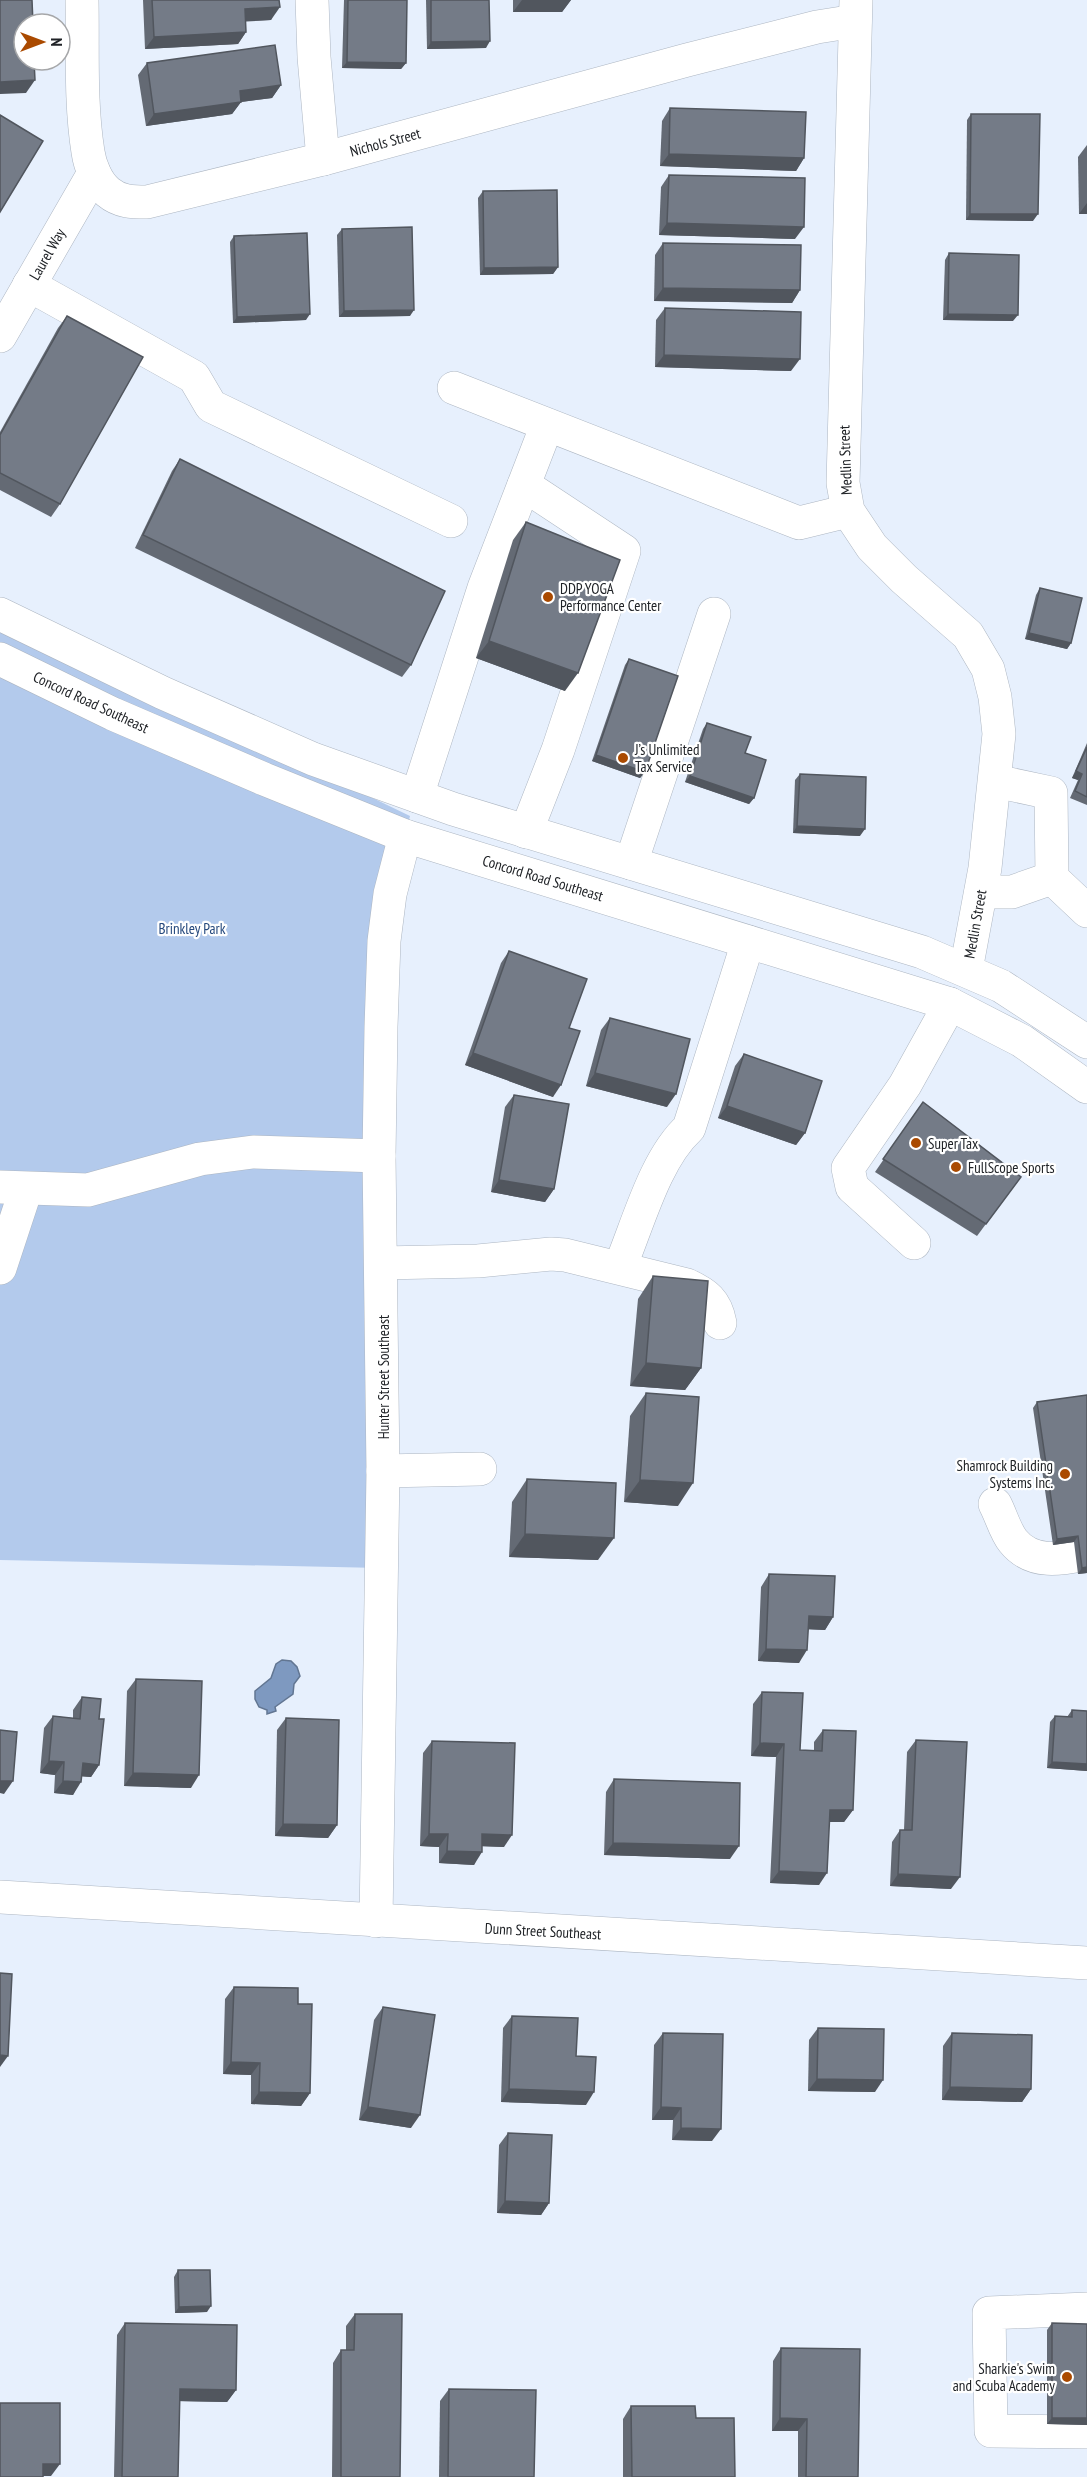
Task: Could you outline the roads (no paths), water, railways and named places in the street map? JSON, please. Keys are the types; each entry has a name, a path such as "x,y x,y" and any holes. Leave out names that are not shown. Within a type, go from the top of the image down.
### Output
{"street":[{"name":"Nichols Street","path":"82,0 85,112 88,153 94,173 107,192 123,201 147,202 324,159 687,60 818,27 856,11"},
{"path":"312,0 314,57 324,159"},
{"name":"Medlin Street","path":"856,11 843,483 848,511 872,547 904,579 968,635 987,669 995,697 999,734 995,781 981,892 966,970"},
{"name":"Laurel Way","path":"0,336 94,173"},
{"path":"29,285 194,377 211,406 451,521"},
{"path":"454,388 799,523 848,511"},
{"path":"417,796 484,588 547,424"},
{"path":"524,485 624,551 558,750 526,831"},
{"path":"0,614 163,693 313,759 526,831 922,952 1001,986 1087,1042"},
{"path":"631,863 714,614"},
{"name":"Concord Road Southeast","path":"0,659 113,714 405,836 950,1004 1023,1041 1087,1087"},
{"path":"995,781 1052,793 1052,878 1087,910"},
{"name":"Hunter Street Southeast","path":"376,1921 383,1471 379,1156 384,941 390,894 405,836"},
{"path":"981,892 1012,892 1052,878"},
{"path":"620,1267 661,1166 679,1137 689,1128 748,942"},
{"path":"914,1243 852,1187 848,1168 906,1084 950,1004"},
{"path":"0,1268 13,1188 88,1190 200,1159 253,1152 379,1156"},
{"path":"382,1263 478,1261 551,1254 620,1267 687,1285 704,1293 714,1302 720,1323"},
{"path":"383,1471 480,1469"},
{"path":"995,1504 1013,1542 1032,1556 1057,1559 1087,1554"},
{"name":"Dunn Street Southeast","path":"0,1897 1087,1963"},
{"path":"1087,2309 989,2313 990,2431 1087,2432"}],"place":[{"name":"DDP YOGA Performance Center","path":"548,597"},
{"name":"J’s Unlimited Tax Service","path":"623,758"},
{"name":"Super Tax","path":"916,1143"},
{"name":"FullScope Sports","path":"956,1167"},
{"name":"Shamrock Building Systems Inc.","path":"1065,1474"},
{"name":"Sharkie's Swim and Scuba Academy","path":"1067,2377"}],"park label":[{"name":"Brinkley Park","path":"192,928"}]}
